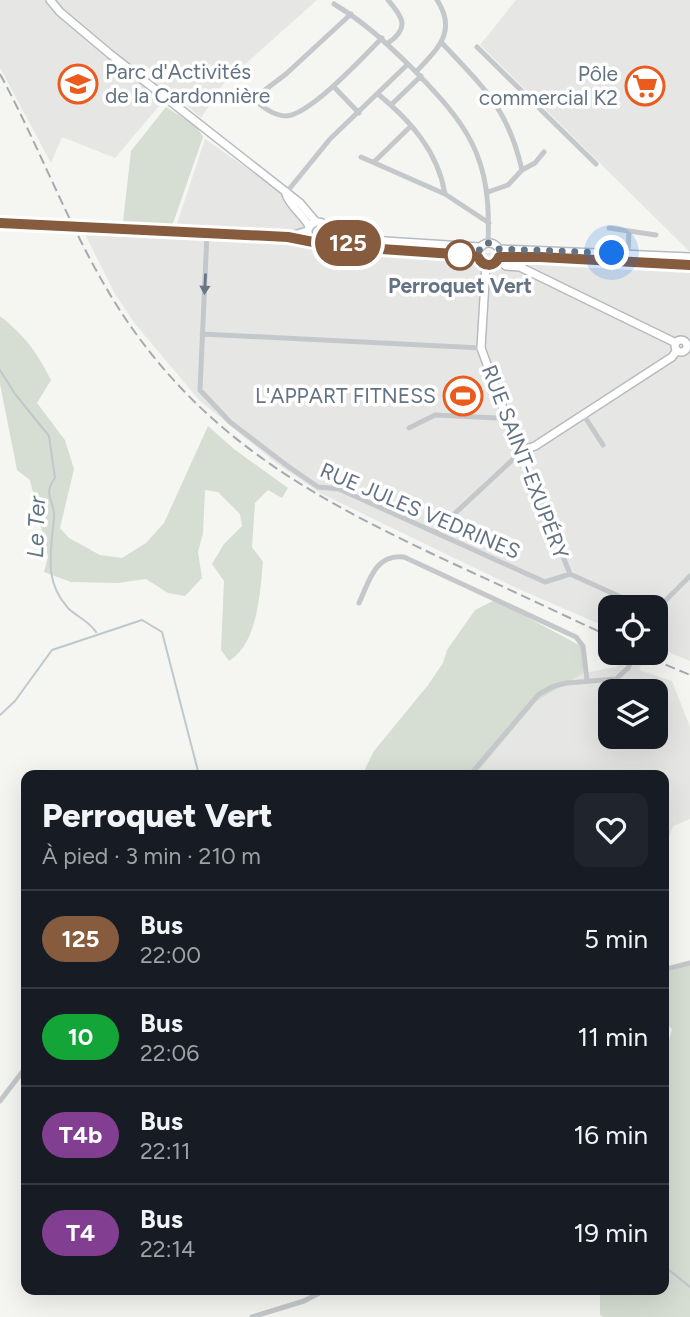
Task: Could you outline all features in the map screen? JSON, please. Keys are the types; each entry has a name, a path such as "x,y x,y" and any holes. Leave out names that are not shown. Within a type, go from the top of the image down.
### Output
{"main road":[{"path":"50,0 60,12 110,54 286,193 311,226 310,240"},
{"path":"0,223 288,237 318,243 327,235"},
{"path":"288,237 324,223 327,235 336,242 360,244 367,248 421,250 478,257 486,265 493,265 499,255"},
{"path":"327,235 480,247 488,243 494,244 506,266 520,267 676,346"},
{"path":"478,257 480,247"},
{"path":"499,255 628,254 690,257"},
{"path":"499,255 690,265"},
{"name":"RUE SAINT-EXUPÉRY","path":"486,265 481,348 506,416 523,450"},
{"path":"523,450 535,446 673,357 676,346 683,339 689,345"}],"street":[{"path":"387,43 401,30 403,22 388,0"},
{"path":"391,105 442,43 446,29 443,10 437,0"},
{"path":"334,4 382,38 465,128 481,161 488,192 488,243"},
{"path":"351,14 286,74 253,99 271,112 288,116 334,87 382,38"},
{"path":"442,43 498,107 509,127 522,170"},
{"path":"477,47 596,164"},
{"path":"286,193 330,139 408,64"},
{"path":"334,87 359,113"},
{"path":"378,94 411,126 430,151 445,194"},
{"path":"374,162 411,126"},
{"path":"488,192 508,186 544,152"},
{"path":"360,156 445,194 489,223"},
{"path":"609,228 656,235"},
{"path":"628,254 629,231"},
{"path":"207,233 202,334 481,348"},
{"name":"RUE JULES VEDRINES","path":"202,334 202,393 238,428 318,487 340,489 545,582 570,574"},
{"path":"583,414 603,445"},
{"path":"409,428 435,415 498,418 506,416"},
{"path":"436,531 523,450"},
{"name":"RUE SAINT-EXUPÉRY","path":"523,450 530,475 570,574"},
{"path":"359,603 377,565 390,556 404,557 576,637 583,646 587,680"},
{"path":"570,574 616,595"},
{"path":"668,599 689,579"},
{"path":"474,770 539,694 554,686 587,680 617,679 630,665"},
{"path":"669,968 690,963"},
{"path":"0,1101 21,1074"},
{"path":"252,1317 315,1295"}],"shaded area":[{"path":"0,0 317,0 224,83 201,118 171,92 115,158 62,137 51,163 0,68"},
{"path":"516,0 690,0 690,252 480,45"},
{"path":"166,107 196,126 203,137 172,226 123,222 131,151"},
{"path":"205,139 317,217 349,234 447,252 690,265 690,661 668,652 668,595 598,595 598,623 516,588 320,493 276,463 200,401 135,324 115,294 85,234 173,236"},
{"path":"0,316 30,345 51,380 37,403 65,440 74,469 60,528 69,538 100,555 122,558 146,543 164,523 208,426 234,449 288,488 282,498 268,490 255,503 252,547 263,562 259,602 246,643 229,661 221,650 224,581 212,564 224,544 242,526 240,514 218,492 205,490 203,533 198,552 202,578 185,596 168,593 146,579 118,583 71,582 44,572 48,557 30,480 17,470 0,384"},
{"path":"495,600 581,646 584,673 537,701 479,770 364,770 374,751 428,685 443,663 447,650 475,610"},
{"path":"617,665 641,665 639,670 666,679 598,679 598,749 668,749 668,680 672,681 690,727 690,819 673,826 669,837 669,770 479,770 537,701 584,673"},
{"path":"690,965 690,1317 603,1317 600,1315 600,1295 669,1295 669,1040 672,1029 669,1026 669,971"}],"waterway":[{"name":"Le Ter","path":"0,370 15,394 49,436 55,478 49,494 54,511 50,564 52,575 60,597 68,608 96,632"},
{"name":"Le Ter","path":"0,715 15,701 52,650 142,620 162,632 198,770"},
{"name":"Le Ter","path":"669,1270 690,1287"}],"railway":[{"path":"0,74 83,245 114,301 148,350 186,393 226,430 315,493 414,545 598,631"},
{"path":"666,665 690,675"}],"bus line":[{"name":"125","path":"0,223 288,237 318,243 326,239 360,244 367,248 468,255 478,257 483,264 489,265 496,263 499,257 690,265"}],"place":[{"name":"Parc d'Activités de la Cardonnière","path":"78,84"},
{"name":"Pôle commercial K2","path":"645,86"},
{"name":"Perroquet Vert","path":"460,255"},
{"name":"L'APPART FITNESS","path":"463,396"}],"route":[{"path":"460,255 478,257 477,252 485,243 494,244 499,249 503,247 612,253"}]}
